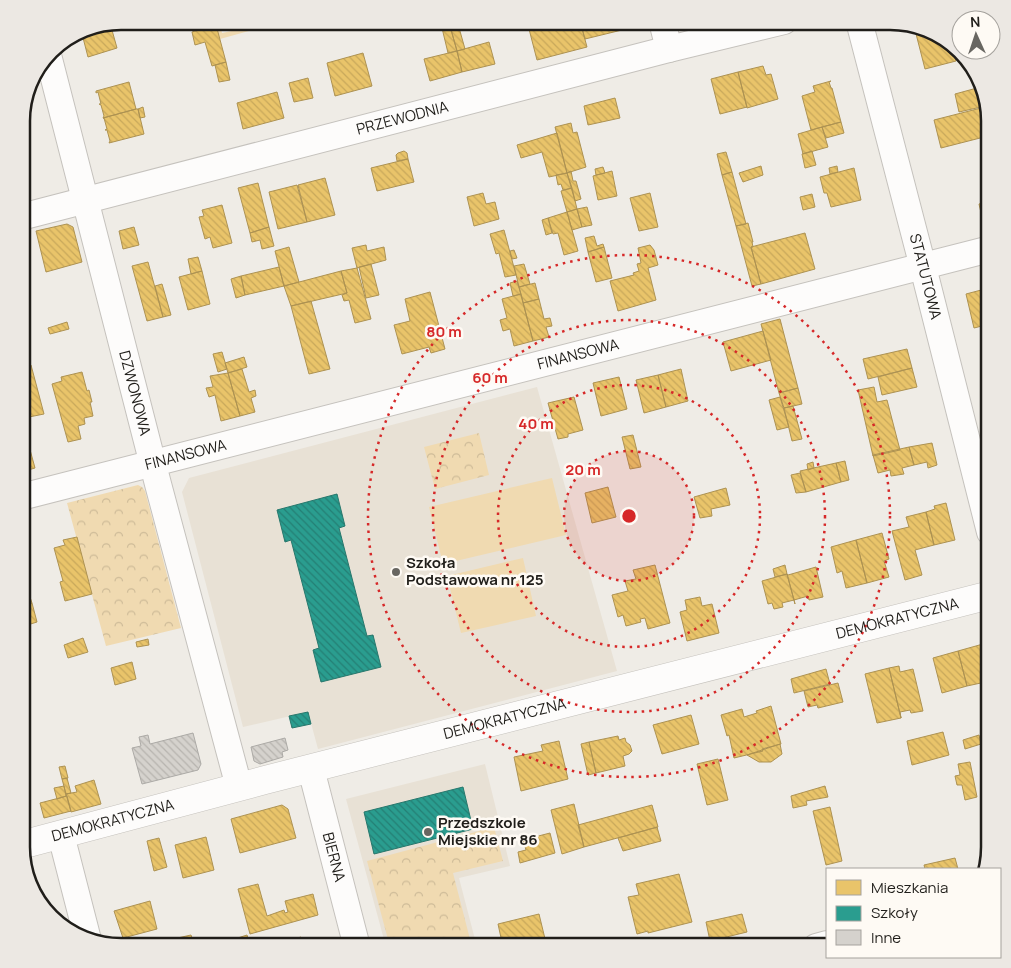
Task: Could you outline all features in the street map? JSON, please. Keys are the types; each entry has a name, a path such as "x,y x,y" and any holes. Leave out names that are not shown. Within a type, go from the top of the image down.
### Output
{"street":[{"path":"664,30 669,49"},
{"name":"PRZEWODNIA","path":"30,215 747,30"},
{"name":"STATUTOWA","path":"861,30 924,267 981,496"},
{"name":"DZWONOWA","path":"50,64 153,464 239,787"},
{"name":"FINANSOWA","path":"30,495 981,251"},
{"name":"DEMOKRATYCZNA","path":"30,843 239,787 981,597"},
{"name":"BIERNA","path":"311,769 356,938"},
{"path":"61,835 86,931"}],"shaded area":[{"name":"Szkoła Podstawowa nr 125","path":"537,387 617,671 318,749 308,712 243,727 182,492 189,478"},
{"name":"Przedszkole Miejskie nr 86","path":"485,764 510,866 459,878 475,938 384,938 346,799"}],"green space":[{"path":"218,30 221,30 222,33 236,30 252,30 220,39"},
{"path":"479,433 489,475 435,489 424,447"},
{"path":"552,478 566,535 443,564 429,507"},
{"path":"138,485 145,491 181,628 106,646 67,503"},
{"path":"523,558 536,616 461,633 447,576"},
{"path":"494,827 503,861 453,873 470,938 388,938 367,861"}],"building: Mieszkania":[{"path":"217,30 226,62 212,66 205,42 195,45 192,32"},
{"path":"442,30 451,30 457,51 448,53"},
{"path":"451,30 460,30 465,49 457,51"},
{"path":"529,30 582,30 587,47 537,60"},
{"path":"582,30 622,30 585,39"},
{"path":"112,31 117,48 88,57 83,38 97,33"},
{"path":"916,34 941,45 951,54 951,60 956,61 925,69"},
{"path":"489,42 495,64 462,72 457,51"},
{"path":"457,51 462,72 430,81 424,59"},
{"path":"363,53 372,86 335,96 327,63"},
{"path":"226,62 230,80 219,82 215,65"},
{"path":"763,66 766,75 771,74 778,99 747,108 738,72"},
{"path":"738,72 747,107 720,114 711,79"},
{"path":"308,78 313,98 294,102 289,83"},
{"path":"831,81 829,82 841,122 811,130 802,96 815,92 813,86"},
{"path":"129,82 136,109 103,118 98,92 96,93 96,91"},
{"path":"975,89 980,107 959,112 955,94"},
{"path":"277,92 284,118 243,129 237,103"},
{"path":"615,98 620,118 588,125 584,106"},
{"path":"143,107 145,117 140,118 138,109"},
{"path":"980,108 981,138 941,148 934,120"},
{"path":"138,109 144,134 109,143 103,118"},
{"path":"841,122 844,133 826,138 822,127"},
{"path":"571,123 573,133 577,132 586,167 567,173 555,127"},
{"path":"822,127 828,147 803,154 798,134"},
{"path":"557,133 567,173 549,177 542,152 521,158 517,145"},
{"path":"404,151 407,153 408,159 397,161 396,155"},
{"path":"812,151 816,165 805,168 802,154"},
{"path":"726,152 732,172 722,175 717,154"},
{"path":"408,159 414,182 377,191 371,168"},
{"path":"761,166 763,175 743,182 739,173"},
{"path":"837,166 838,172 830,174 829,168"},
{"path":"603,167 605,173 596,175 595,169"},
{"path":"854,168 861,200 831,207 827,193 824,193 820,177"},
{"path":"571,171 581,199 575,201 567,173"},
{"path":"612,171 617,196 598,200 593,176"},
{"path":"732,172 746,224 736,226 722,175"},
{"path":"567,173 572,188 563,190 561,184 558,185 556,175"},
{"path":"325,178 335,215 307,222 298,185"},
{"path":"258,183 269,227 250,233 238,188"},
{"path":"297,185 307,222 278,229 269,192"},
{"path":"572,188 577,209 567,212 561,191"},
{"path":"483,193 486,204 495,202 499,219 474,226 467,197"},
{"path":"650,193 658,227 639,231 630,198"},
{"path":"812,194 815,207 803,210 800,197"},
{"path":"222,205 232,243 213,248 210,237 205,239 199,217 204,216 202,210"},
{"path":"587,207 592,225 582,227 577,209"},
{"path":"577,209 582,227 572,230 567,212"},
{"path":"567,212 578,251 564,255 558,233 553,234 548,218"},
{"path":"548,218 552,233 546,235 542,220"},
{"path":"748,223 753,242 753,247 751,247 761,284 752,286 736,226"},
{"path":"67,224 73,227 82,262 46,272 36,231"},
{"path":"134,227 139,245 123,249 119,231"},
{"path":"269,227 274,246 262,249 260,240 252,242 250,233"},
{"path":"504,230 516,275 505,277 499,253 496,254 490,234"},
{"path":"805,233 815,269 761,284 751,247"},
{"path":"594,236 597,246 603,244 604,247 588,252 585,238"},
{"path":"366,245 367,251 384,247 386,260 357,268 352,248"},
{"path":"650,245 654,250 658,265 648,268 656,300 618,311 610,281 634,275 633,273 639,271 637,264 641,263 638,248"},
{"path":"289,247 299,282 284,286 275,251"},
{"path":"604,247 612,278 596,282 588,252"},
{"path":"514,250 517,258 512,259 510,251"},
{"path":"198,257 202,271 191,274 188,259"},
{"path":"148,262 163,317 147,321 132,266"},
{"path":"371,264 379,295 366,298 359,267"},
{"path":"524,264 530,284 519,287 514,266"},
{"path":"279,267 284,286 245,295 241,276"},
{"path":"357,268 371,319 355,323 349,300 344,301 342,295 347,293 341,271"},
{"path":"202,271 210,304 188,310 179,277"},
{"path":"341,271 347,293 291,306 284,286"},
{"path":"241,276 245,295 236,298 231,279"},
{"path":"517,281 521,294 513,296 510,283"},
{"path":"535,283 539,299 523,303 519,287"},
{"path":"162,284 171,315 163,317 155,286"},
{"path":"981,290 981,326 974,328 966,294"},
{"path":"430,292 445,349 431,353 429,347 402,354 394,325 410,321 405,299"},
{"path":"521,294 533,341 514,346 510,329 503,331 500,320 507,318 502,299"},
{"path":"539,299 544,319 550,318 552,326 546,327 549,337 533,341 523,303"},
{"path":"311,301 330,369 309,374 291,306"},
{"path":"780,319 798,388 779,393 761,324"},
{"path":"67,322 69,329 50,334 48,328"},
{"path":"763,331 771,360 731,371 723,342"},
{"path":"907,349 912,368 868,379 863,359"},
{"path":"222,352 227,369 218,372 213,354"},
{"path":"244,357 247,367 228,373 225,363"},
{"path":"30,365 44,414 30,417"},
{"path":"912,368 917,387 882,395 878,377"},
{"path":"242,369 249,392 255,390 256,396 251,398 255,412 240,416 228,373"},
{"path":"681,369 688,401 666,407 658,375"},
{"path":"82,372 92,402 90,402 93,416 84,418 85,424 78,426 81,439 68,442 52,384 62,381 61,377"},
{"path":"228,373 240,416 221,421 215,395 209,397 206,388 213,387 210,376"},
{"path":"658,375 666,407 644,413 636,380"},
{"path":"619,377 627,409 601,416 593,383"},
{"path":"874,387 877,402 887,400 900,450 873,456 858,390"},
{"path":"798,388 802,404 784,408 779,393"},
{"path":"574,397 583,430 568,434 568,437 558,439 548,403"},
{"path":"780,397 789,427 777,430 769,400"},
{"path":"793,406 802,439 792,441 784,408"},
{"path":"633,435 641,467 630,469 622,437"},
{"path":"932,443 937,465 928,468 927,462 914,465 909,447"},
{"path":"909,447 914,465 902,468 904,474 891,476 890,470 878,473 873,455"},
{"path":"30,450 35,468 30,469"},
{"path":"845,461 849,480 841,482 836,463"},
{"path":"813,462 814,468 808,470 807,464"},
{"path":"836,463 841,482 806,492 800,471"},
{"path":"800,473 806,492 796,493 791,475"},
{"path":"608,487 616,517 592,523 585,493"},
{"path":"726,488 730,505 711,509 712,516 700,518 694,497"},
{"path":"946,503 955,540 934,545 926,512 935,509 934,506"},
{"path":"926,512 934,545 915,550 922,575 905,580 892,531 909,527 906,517"},
{"path":"882,533 889,559 884,561 889,577 867,583 856,540"},
{"path":"77,537 92,594 65,601 60,582 63,581 54,548 65,545 63,540"},
{"path":"856,540 867,583 846,588 842,571 837,573 831,547"},
{"path":"655,565 670,623 648,629 645,618 640,619 641,622 626,626 623,615 618,617 612,595 628,591 625,581 636,579 633,570"},
{"path":"785,565 787,574 775,577 773,569"},
{"path":"816,567 823,597 809,600 808,596 794,600 795,604 787,574"},
{"path":"787,574 794,600 782,603 783,607 774,609 772,603 768,604 762,581"},
{"path":"700,597 702,606 712,604 719,633 687,641 680,612 687,610 685,600"},
{"path":"32,603 37,622 30,624 30,604"},
{"path":"83,638 88,652 68,658 64,645"},
{"path":"148,639 149,645 137,647 136,642"},
{"path":"981,645 981,683 967,686 958,651"},
{"path":"958,651 967,686 942,693 933,658"},
{"path":"132,662 136,679 115,685 111,668"},
{"path":"899,666 900,672 913,669 923,711 911,713 910,710 900,712 901,718 889,668"},
{"path":"889,668 901,718 877,723 865,674"},
{"path":"826,669 830,684 794,693 791,679"},
{"path":"838,683 843,702 818,708 817,705 808,707 804,691"},
{"path":"771,706 781,744 762,749 763,751 734,758 729,735 727,736 721,715 742,709 744,717"},
{"path":"691,715 699,744 662,754 653,725"},
{"path":"943,732 949,755 912,765 907,741"},
{"path":"979,735 981,744 965,749 963,740"},
{"path":"618,736 619,740 625,738 632,751 623,756 625,766 596,773 589,742"},
{"path":"559,741 568,779 521,791 514,757 543,751 541,745"},
{"path":"589,742 596,773 588,775 581,744"},
{"path":"780,744 782,754 771,762 759,762 747,755"},
{"path":"718,759 728,800 707,805 697,764"},
{"path":"970,762 977,797 965,800 962,785 957,785 955,776 960,775 958,764"},
{"path":"65,766 68,778 62,779 59,767"},
{"path":"67,778 71,793 66,794 62,779"},
{"path":"94,780 101,804 71,812 66,794 77,792 75,786"},
{"path":"64,786 66,796 57,799 54,788"},
{"path":"825,786 828,797 806,801 807,805 793,808 791,796"},
{"path":"67,796 71,811 44,818 40,803"},
{"path":"574,804 584,847 562,854 551,810"},
{"path":"282,805 288,809 296,838 240,853 231,819"},
{"path":"652,805 658,827 584,847 578,825"},
{"path":"830,807 842,861 826,865 813,811"},
{"path":"657,827 661,841 623,851 618,838"},
{"path":"550,833 555,853 520,863 518,852 526,850 523,840"},
{"path":"206,837 214,870 183,878 175,845"},
{"path":"159,838 167,867 154,871 147,841"},
{"path":"955,858 958,868 925,868 924,865"},
{"path":"679,874 692,922 637,934 628,897 639,895 636,884"},
{"path":"258,884 267,916 284,910 285,913 288,912 285,901 313,894 318,915 250,934 238,889"},
{"path":"150,901 157,929 123,938 114,911"},
{"path":"539,914 545,938 501,938 498,924"},
{"path":"742,914 747,932 722,938 709,938 706,922"},
{"path":"191,935 192,938 178,938"}],"building: Szkoły":[{"path":"337,494 345,526 339,528 367,636 373,635 381,667 321,682 313,650 319,648 291,540 285,542 277,510"},
{"path":"308,712 311,724 292,728 289,716"},
{"path":"463,787 473,829 374,854 364,812"}],"building: Inne":[{"path":"193,733 201,764 198,770 142,784 132,748 141,746 139,737 148,735 150,744"},
{"path":"285,738 288,750 282,752 283,757 260,764 254,761 251,747"}],"place":[{"name":"Szkoła Podstawowa nr 125","path":"396,572"},
{"name":"Przedszkole Miejskie nr 86","path":"428,832"}]}
